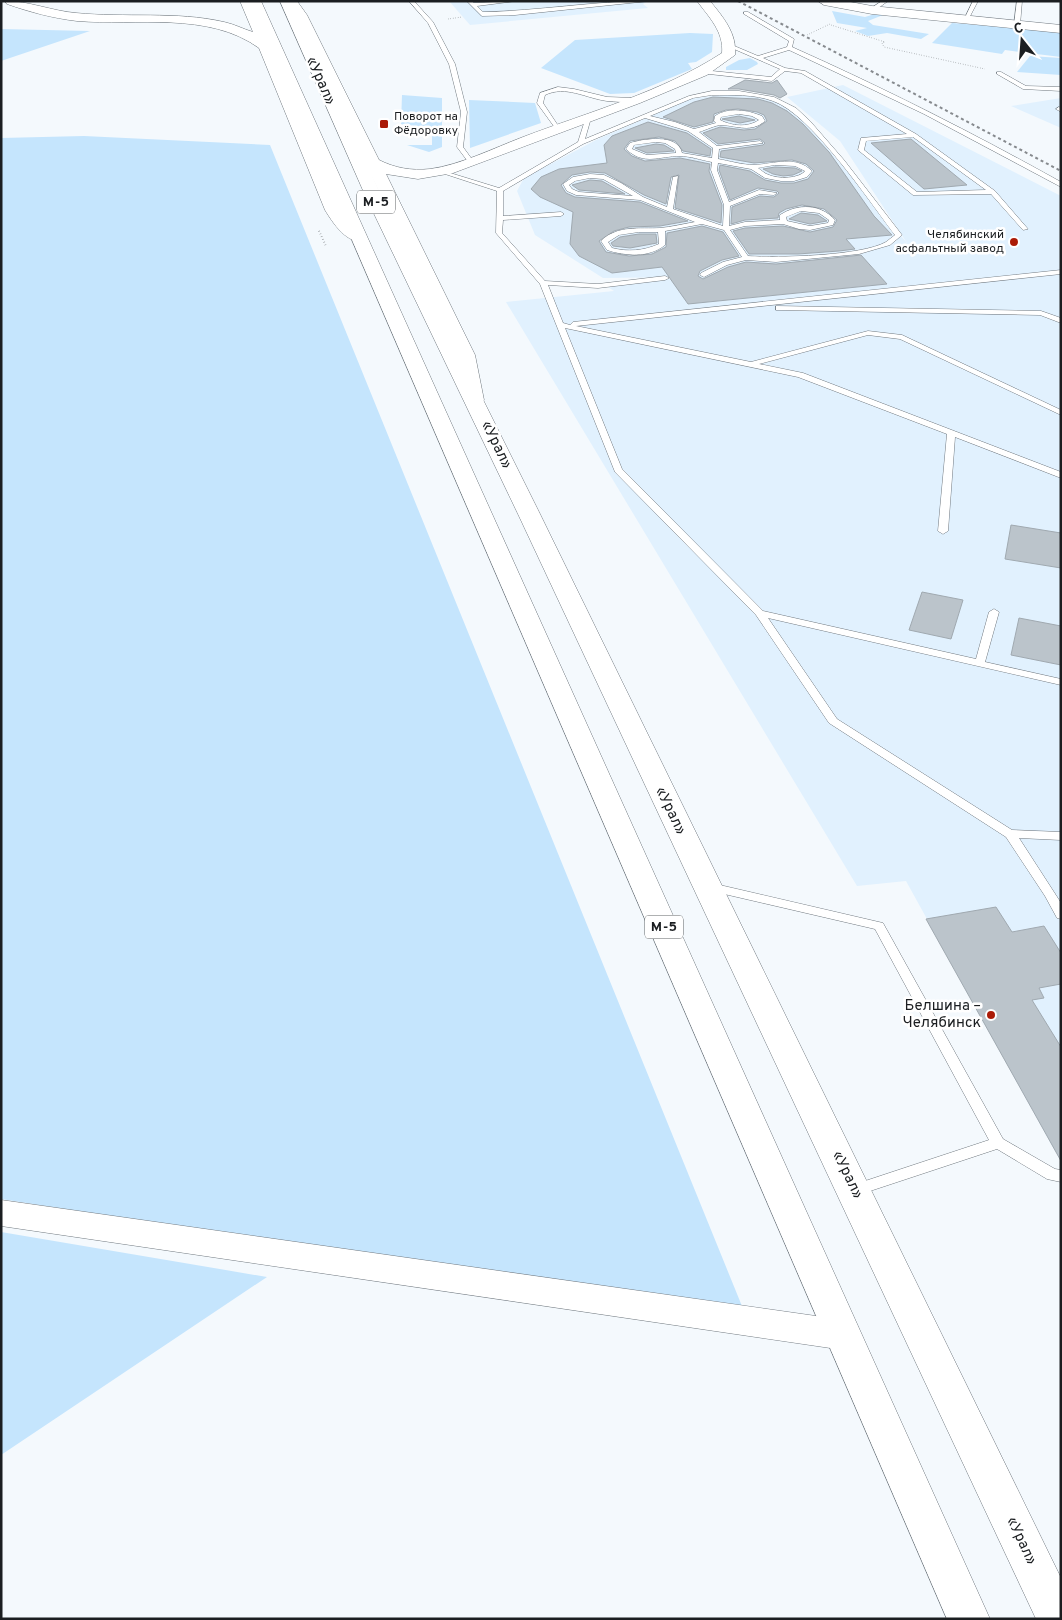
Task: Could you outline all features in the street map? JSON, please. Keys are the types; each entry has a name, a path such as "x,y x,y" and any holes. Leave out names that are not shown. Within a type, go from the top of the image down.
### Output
{"main road":[{"path":"11,1 42,12 94,18 192,21 223,25 251,36 265,46"},
{"path":"246,1 333,210 340,222 359,236"},
{"name":"«Урал»","path":"256,1 969,1619"},
{"name":"«Урал»","path":"286,1 320,83 387,226 474,400 706,886 855,1190 1058,1619"},
{"path":"290,1 301,15 466,355 474,400"},
{"path":"372,162 389,171 414,175 437,173 558,130 702,72 728,55 730,46 726,33 704,1"},
{"path":"824,1 872,10 965,21 1061,29"},
{"path":"60,14 111,16 176,7"},
{"path":"398,217 395,203 397,196 417,183 471,162"}],"street":[{"path":"1,1213 844,1334"}],"lane":[{"path":"411,1 430,22 452,64 464,112 460,147 471,162"},
{"path":"471,3 514,1"},
{"path":"471,3 482,14 515,13 647,1"},
{"path":"872,10 886,1"},
{"path":"965,21 976,1"},
{"path":"1018,25 1020,1"},
{"path":"746,13 792,40 789,48"},
{"path":"730,46 784,69 803,72 914,135 993,192 1025,229"},
{"path":"757,58 789,48 879,88 988,142 1061,184"},
{"path":"702,72 772,79 784,69"},
{"path":"999,74 1025,88 1061,89"},
{"path":"558,130 540,103 542,94 549,90 566,89 607,99 635,100"},
{"path":"445,173 500,190 581,143 642,116 691,97 712,93 739,93 774,98 794,109 842,161 899,235 888,244 859,252 776,260 746,258 725,263 704,275"},
{"path":"695,131 721,123 730,126 748,127 762,121 760,117 748,112 737,111 727,112 718,116 717,120 721,123"},
{"path":"642,116 695,131 704,136 716,148"},
{"path":"581,143 588,118"},
{"path":"914,135 863,139 861,150 915,194 993,192"},
{"path":"678,154 678,148 665,141 642,141 632,144 630,149 635,154 656,158 678,154 753,167 790,163 803,166 809,171 805,176 794,179 781,179 768,177 753,167"},
{"path":"716,148 760,143"},
{"path":"716,148 714,170 727,205 726,229"},
{"path":"641,198 578,194 569,190 566,184 574,178 604,177 641,198 689,218 709,222 726,229 746,258"},
{"path":"670,209 676,177"},
{"path":"500,190 499,233 542,283 547,298 561,325 618,470 760,613 833,721 1010,834 1050,894 1061,915"},
{"path":"727,205 759,192 774,193"},
{"path":"726,229 745,224 784,222 810,228 831,224 832,220 827,214 819,210 807,209 787,212 782,216 784,222"},
{"path":"499,218 561,214"},
{"path":"661,230 662,245 651,251 620,253 609,249 604,241 612,234 661,230 709,222"},
{"path":"561,325 1061,272"},
{"path":"542,283 598,286 665,278"},
{"path":"732,307 1041,313 1061,321"},
{"path":"561,325 800,375 1061,475"},
{"path":"750,364 868,333 902,337 1061,413"},
{"path":"943,531 951,433"},
{"path":"980,663 994,612"},
{"path":"760,613 1061,682"},
{"path":"1010,834 1061,836"},
{"path":"706,886 879,926 998,1143 1052,1175 1061,1176"},
{"path":"855,1190 998,1143"}],"path":[{"path":"430,22 482,14"},
{"path":"830,19 831,25"},
{"path":"792,40 831,25 885,42 882,43 884,47 999,74"},
{"path":"319,230 326,246"}],"shaded area":[{"path":"449,1 648,1 643,4 648,8 470,25"},
{"path":"832,11 865,17 878,13 883,15 868,21 873,25 929,34 921,39 887,33 868,36 855,31 867,28 837,23"},
{"path":"952,23 1061,31 1061,57 1005,50 1002,54 932,43"},
{"path":"1,29 90,31 1,61"},
{"path":"690,33 713,34 712,52 696,62 688,63 692,69 634,93 610,94 541,68 575,40"},
{"path":"1030,56 1061,58 1061,75 1017,72"},
{"path":"750,58 758,64 747,70 726,70 726,67 739,60"},
{"path":"843,85 1061,196 1061,1150 1055,1151 906,881 857,886 506,302 614,291 608,287 683,277 603,278 535,235 517,191 524,178 598,139 690,99 740,94 778,100 801,116 907,243 840,141 787,97"},
{"path":"402,95 442,98 442,147 429,152 407,145 432,145 432,129 401,124"},
{"path":"1061,98 1061,128 1011,106"},
{"path":"469,100 535,103 541,123 470,148"},
{"path":"84,136 270,145 746,1316 1,1199 1,138"},
{"path":"1,1232 267,1277 1,1455"}],"building":[{"path":"745,80 772,83 777,80 787,94 780,98 774,95 728,89"},
{"path":"713,97 758,99 772,103 787,111 803,124 829,152 874,216 892,235 846,239 855,249 798,254 749,254 733,231 745,228 783,226 810,232 833,227 837,220 824,209 802,205 786,209 779,213 778,218 745,220 731,224 732,207 760,196 774,197 779,193 758,188 730,200 719,170 720,165 750,171 765,180 781,183 794,183 808,179 814,171 806,164 792,160 754,163 720,157 721,151 763,145 765,143 760,139 718,144 703,133 720,127 744,130 755,129 767,121 764,115 757,112 738,109 726,110 714,114 713,122 694,127 663,117 694,102"},
{"path":"739,116 755,120 740,123 722,119"},
{"path":"648,122 687,133 711,149 710,156 683,151 675,141 659,137 630,141 624,149 632,156 645,161 680,158 710,164 709,171 722,205 721,223 675,208 679,175 671,177 666,204 644,195 605,173 590,172 572,175 561,185 566,193 575,197 640,202 688,221 660,226 629,227 614,231 599,241 606,252 629,256 652,254 666,247 667,233 702,226 723,232 739,256 722,260 700,271 698,276 703,279 728,267 746,262 776,264 861,255 887,284 688,304 662,267 612,273 579,256 570,244 573,212 540,197 531,189 541,177 559,169 607,163 604,145 612,136"},
{"path":"911,139 967,185 924,189 871,143"},
{"path":"656,144 664,145 674,151 647,153 635,148"},
{"path":"775,167 795,168 802,171 793,175 783,176 763,169"},
{"path":"590,180 602,181 625,194 579,190 572,185"},
{"path":"801,213 818,215 827,221 810,224 789,219"},
{"path":"656,234 657,243 630,248 613,246 611,243 620,237"},
{"path":"1011,525 1061,533 1061,568 1005,559"},
{"path":"922,592 963,600 951,639 909,630"},
{"path":"1019,618 1061,626 1061,665 1011,655"},
{"path":"996,907 1012,932 1044,926 1061,953 1061,984 1039,988 1044,998 1032,1000 1061,1047 1061,1161 926,919"}],"railway":[{"path":"738,1 1061,171"}],"place":[{"name":"Поворот на Фёдоровку","path":"384,124"},
{"name":"Челябинский асфальтный завод","path":"1014,242"},
{"name":"Белшина – Челябинск","path":"991,1015"}]}
